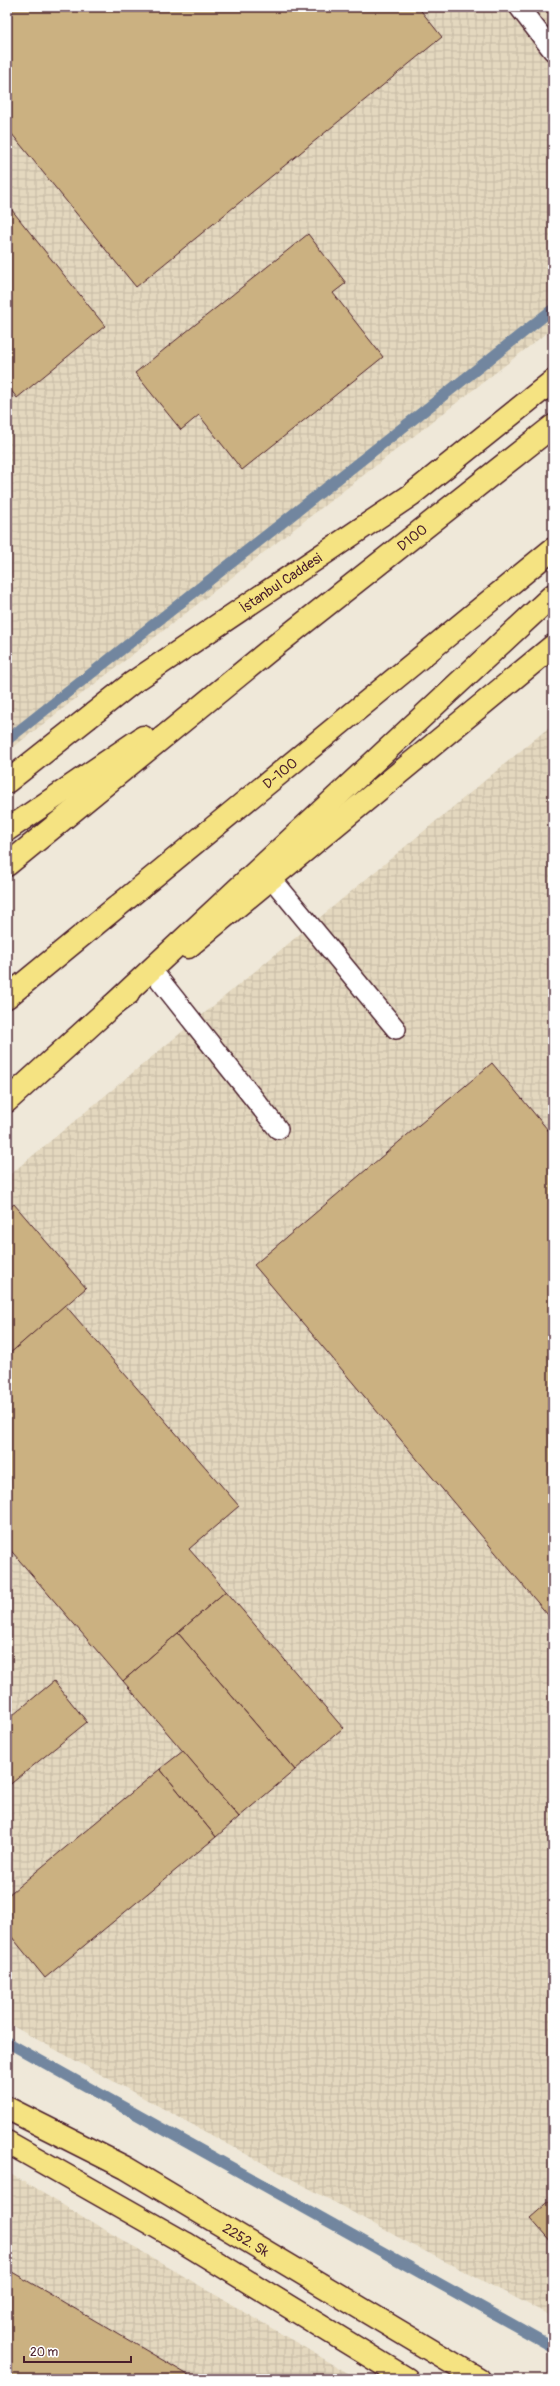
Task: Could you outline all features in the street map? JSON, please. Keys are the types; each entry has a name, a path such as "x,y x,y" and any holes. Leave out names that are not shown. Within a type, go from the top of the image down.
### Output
{"main road":[{"name":"İstanbul Caddesi","path":"7,782 132,683 411,495 553,381"},
{"name":"D100","path":"271,649 553,426"},
{"name":"D-100","path":"7,997 553,549"},
{"path":"7,1101 113,1005 553,595"},
{"path":"113,1005 272,879 553,646"},
{"path":"7,830 271,649"},
{"path":"7,865 271,649"},
{"name":"2252. Sk","path":"7,2108 126,2168 480,2379"},
{"path":"7,2142 185,2243 407,2379"}],"lane":[{"path":"519,7 553,51"},
{"path":"272,879 396,1029"},
{"path":"154,974 278,1129"}],"shaded area":[{"path":"7,7 553,7 553,328 7,752"},
{"path":"553,724 553,2317 405,2241 7,2023 7,1177"},
{"path":"7,2172 358,2379 7,2379"}],"building":[{"path":"7,7 418,7 442,37 136,287 7,128"},
{"path":"7,204 105,326 17,398 7,385"},
{"path":"308,234 346,283 333,293 383,357 242,470 199,415 181,430 135,373"},
{"path":"492,1063 553,1136 553,1621 254,1265"},
{"path":"14,1204 86,1288 7,1356 7,1210"},
{"path":"65,1305 239,1506 189,1549 226,1591 123,1681 7,1546 7,1356"},
{"path":"226,1591 343,1728 295,1770 178,1633"},
{"path":"178,1633 295,1770 239,1817 123,1681"},
{"path":"54,1681 87,1722 7,1787 7,1720"},
{"path":"183,1751 239,1817 216,1837 160,1769"},
{"path":"160,1769 216,1837 45,1978 7,1931 7,1896"},
{"path":"553,2198 553,2244 530,2218"},
{"path":"7,2269 195,2379 7,2379"}],"waterway":[{"path":"7,740 553,309"},
{"path":"7,2042 553,2347"}]}
